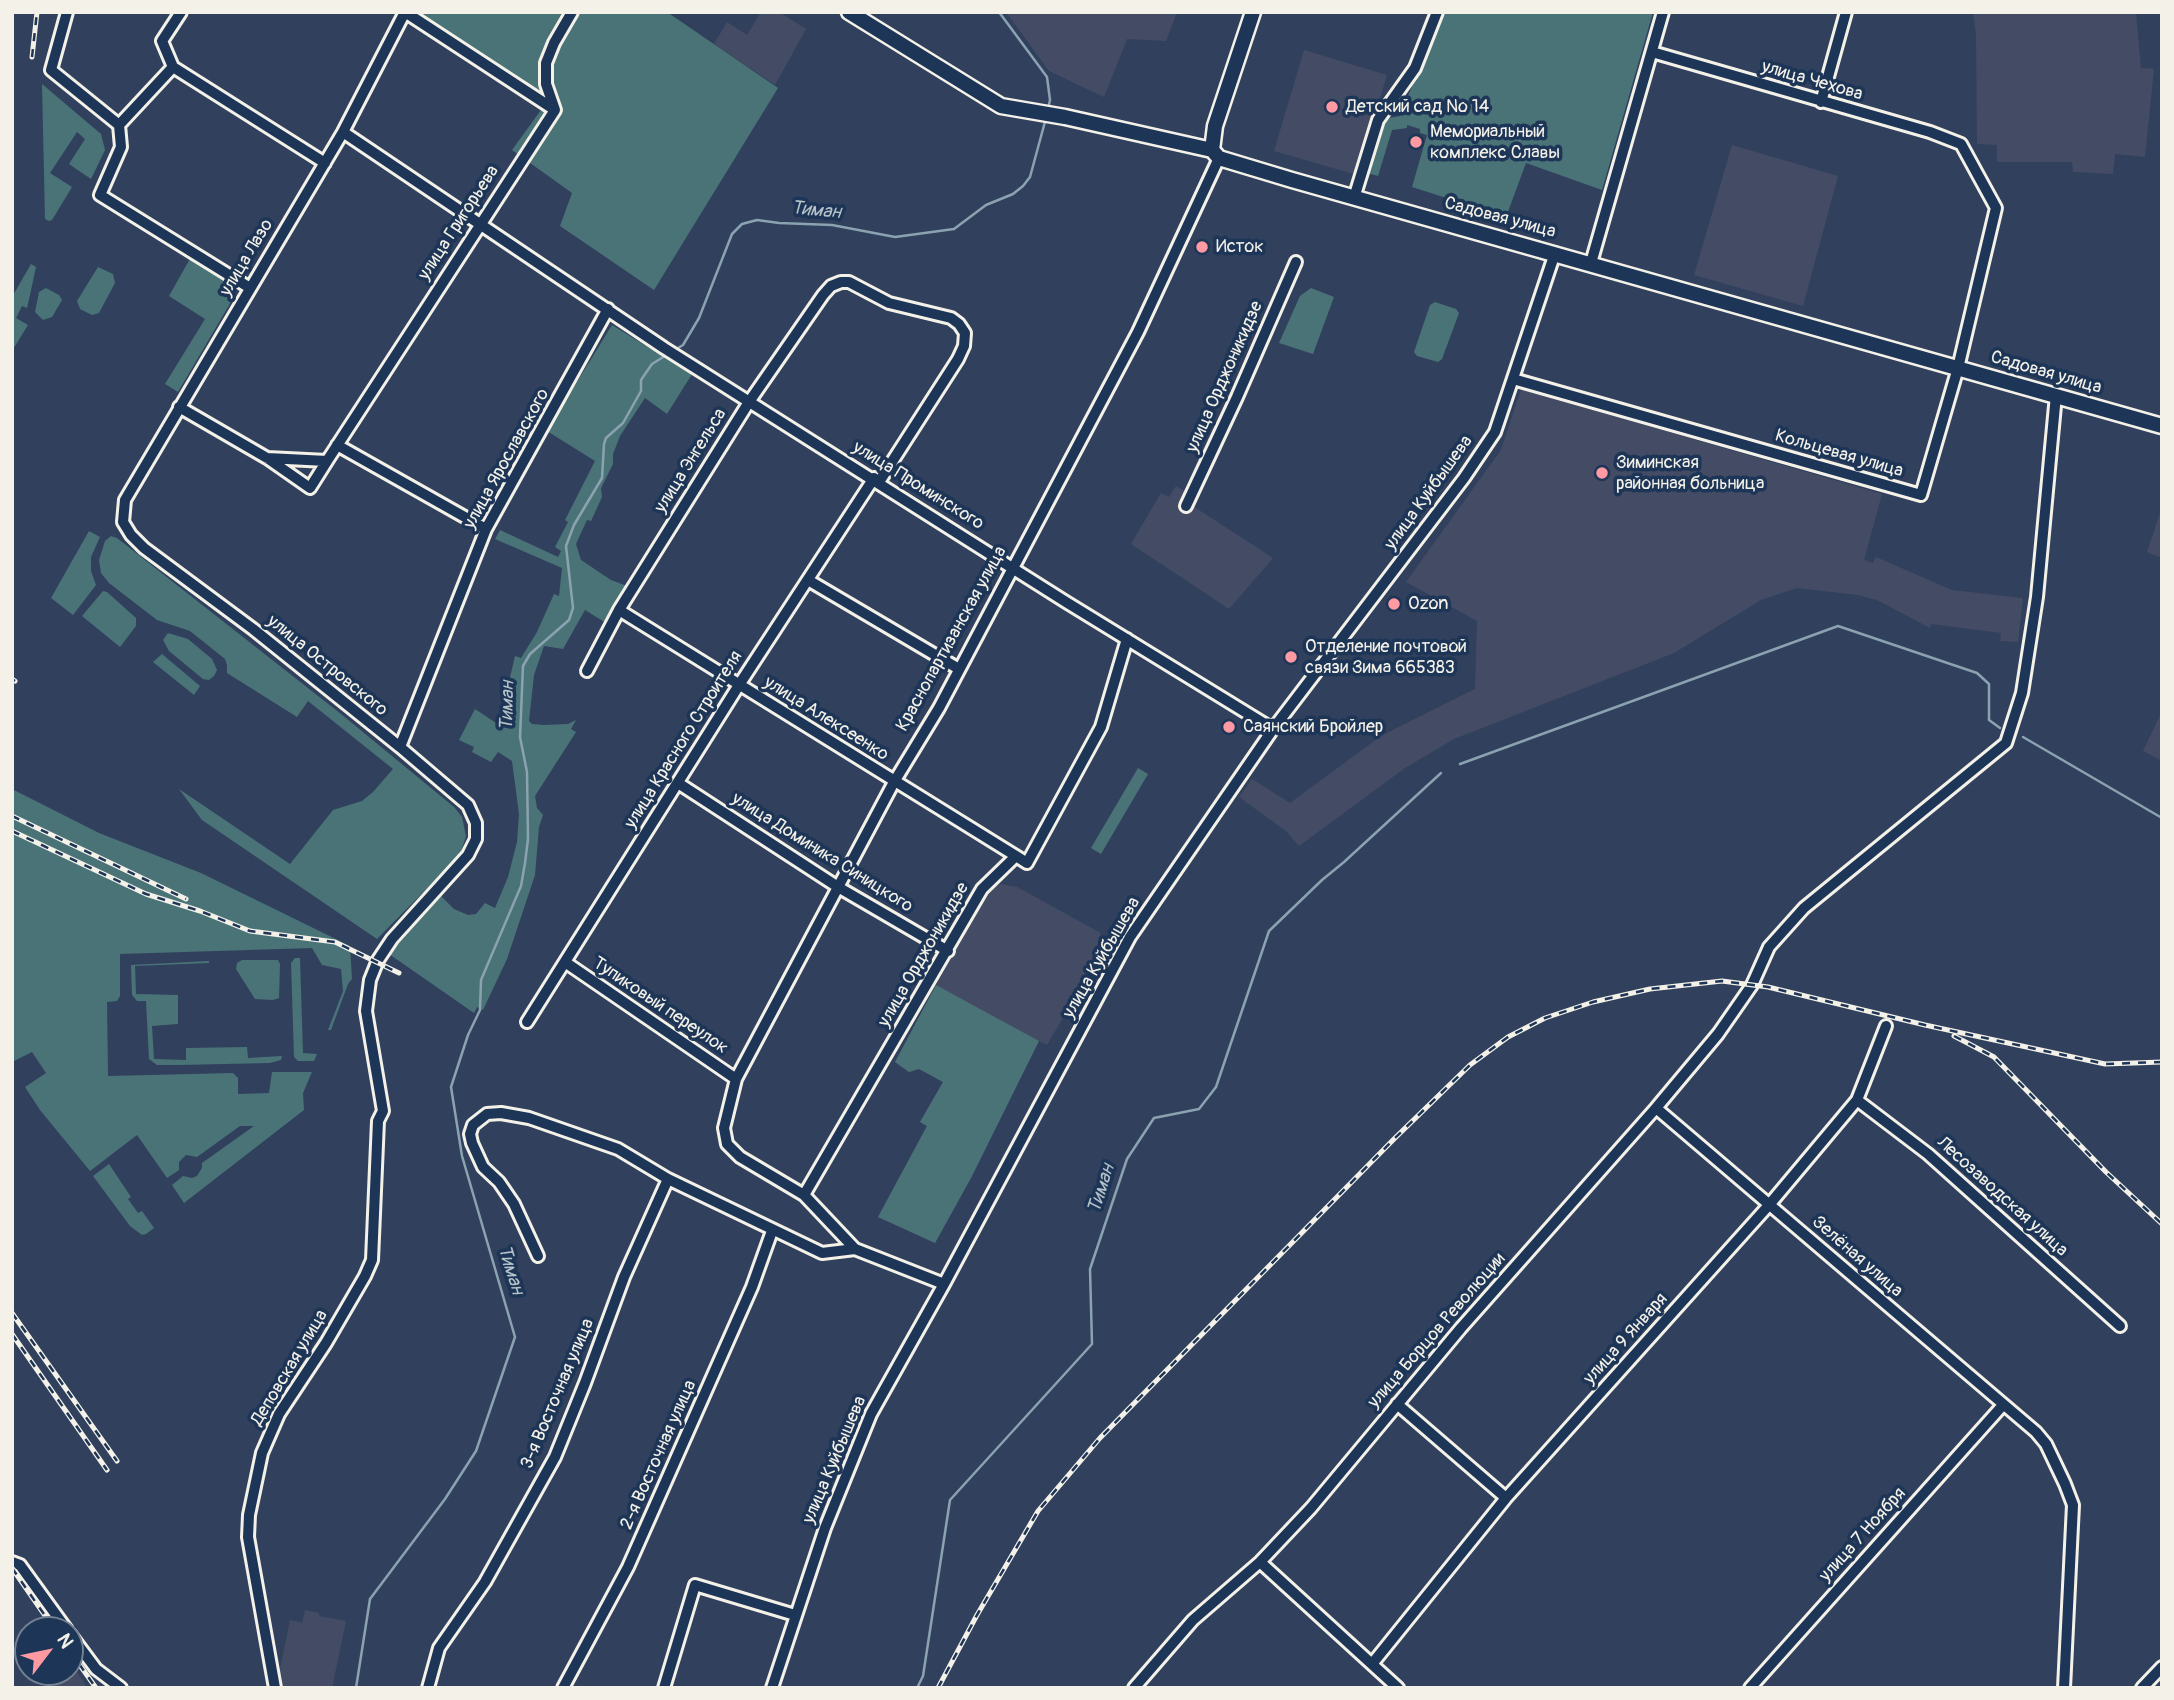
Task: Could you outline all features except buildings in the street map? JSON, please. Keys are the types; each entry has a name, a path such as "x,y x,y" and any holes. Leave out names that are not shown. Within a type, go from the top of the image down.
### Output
{"street":[{"path":"67,12 51,70 119,125 121,147 100,195 250,288"},
{"path":"181,12 162,41 173,67 325,163"},
{"path":"405,12 555,110"},
{"name":"улица Лазо","path":"123,522 125,500 343,132 405,12"},
{"path":"555,110 546,84 546,63 572,12"},
{"name":"Садовая улица","path":"849,12 1001,106 1065,117 1215,154 1354,198 2162,426"},
{"name":"Краснопартизанская улица","path":"804,1195 740,1157 724,1138 725,1119 737,1079 894,782 959,669 1138,332 1215,154 1215,127 1253,12"},
{"path":"1354,198 1378,120 1415,68 1437,12"},
{"path":"1591,263 1663,12"},
{"path":"1821,102 1846,12"},
{"name":"улица Чехова","path":"1652,52 1930,132 1961,145"},
{"path":"119,125 173,67"},
{"name":"улица Григорьева","path":"267,458 310,488 555,110"},
{"path":"343,132 608,309"},
{"name":"Кольцевая улица","path":"1513,379 1921,495 1958,368 1996,208 1961,145"},
{"name":"улица Куйбышева","path":"772,1688 825,1528 872,1414 1130,937 1273,729 1464,478 1495,432 1555,253"},
{"name":"улица Орджоникидзе","path":"1185,506 1237,397 1296,262"},
{"name":"улица Энгельса","path":"587,671 619,610 749,402 831,286 849,282 889,303 951,318"},
{"name":"улица Проминского","path":"608,309 749,402 1273,729"},
{"name":"улица Ярославского","path":"400,747 486,529 608,309"},
{"name":"улица Красного Строителя","path":"527,1022 739,685 961,353 965,332 951,318"},
{"name":"улица Борцов Революции","path":"1134,1688 1194,1620 1260,1562 1311,1508 1560,1215 1656,1108 1718,1034 1752,985 1769,947 1804,908 2006,743 2022,694 2037,597 2056,396"},
{"path":"179,407 267,458 327,461"},
{"path":"337,445 486,529"},
{"name":"улица Островского","path":"123,522 144,548 253,629 400,747 468,805 473,814 477,831 468,855 392,939 382,954 370,980 366,1011"},
{"path":"808,580 959,669"},
{"name":"улица Алексеенко","path":"619,610 1016,856"},
{"name":"улица Орджоникидзе","path":"804,1195 982,889 1016,856 1027,863 1101,727 1127,639"},
{"name":"улица Доминика Синицкого","path":"678,783 838,887 948,951"},
{"name":"Тупиковый переулок","path":"565,962 737,1079"},
{"name":"Деповская улица","path":"275,1688 248,1537 249,1515 262,1453 279,1414 326,1343 372,1260 378,1121 383,1111 366,1011"},
{"name":"улица 9 Января","path":"1372,1664 1506,1499 1769,1205 1857,1100 1886,1026"},
{"name":"Лесозаводская улица","path":"1857,1100 1928,1154 2120,1326"},
{"name":"Зелёная улица","path":"1656,1108 2036,1432 2046,1444 2073,1506 2064,1688"},
{"path":"538,1256 514,1203 499,1182 483,1167 472,1143 470,1134 473,1125 483,1116 501,1113 529,1118 605,1144 668,1179 822,1253 855,1250 944,1284"},
{"name":"3-я Восточная улица","path":"428,1688 439,1648 485,1582 555,1457 624,1277 668,1179"},
{"path":"804,1195 855,1250"},
{"name":"2-я Восточная улица","path":"563,1688 628,1567 752,1287 772,1231"},
{"path":"1397,1405 1506,1499"},
{"name":"улица 7 Ноября","path":"1750,1688 2003,1405"},
{"path":"12,1562 20,1565 57,1616"},
{"path":"1260,1562 1398,1688"},
{"path":"664,1688 695,1585 795,1615"},
{"path":"84,1653 96,1669 121,1688"},
{"path":"2142,1688 2162,1667"}],"shaded area":[{"path":"761,12 779,12 806,29 775,85 714,44 727,22 747,35"},
{"path":"1006,12 1177,12 1166,41 1127,39 1104,97 1049,71"},
{"path":"1973,12 2136,12 2141,68 2154,69 2145,157 2115,154 2113,174 2073,172 2072,162 1997,162 1997,145 1977,144 1976,34"},
{"name":"Детский сад № 14","path":"1304,50 1387,75 1357,175 1274,151"},
{"path":"1732,145 1838,176 1803,306 1694,275"},
{"path":"1521,389 1882,494 1864,560 1873,563 1876,557 1952,590 2023,598 2018,642 2000,641 2001,633 1931,624 1930,628 1877,600 1858,595 1797,588 1761,600 1674,653 1454,739 1405,768 1299,846 1286,831 1239,797 1252,779 1290,803 1381,736 1475,689 1477,621 1406,582 1501,450"},
{"path":"1176,486 1186,492 1182,499 1273,558 1229,609 1131,544 1161,493 1169,497"},
{"path":"2162,507 2162,558 2147,552"},
{"path":"2162,711 2162,761 2143,751"},
{"path":"1000,884 1017,887 1101,933 1098,939 1106,944 1047,1045 1039,1041 971,1178 935,1243 878,1217 927,1126 920,1122 943,1082 919,1069 909,1072 895,1062 987,891"},
{"path":"305,1610 319,1613 319,1616 346,1621 332,1688 280,1688 282,1680 278,1679 290,1620 302,1623"},
{"path":"84,1683 87,1688 48,1688 84,1686"}],"green space":[{"path":"415,12 667,12 778,88 654,290 560,226 572,193 512,150 541,110 419,29 425,18"},
{"path":"1442,12 1653,12 1602,190 1526,163 1506,217 1412,187 1427,135 1420,133 1420,129 1407,125 1407,128 1392,130 1378,176 1367,173 1384,119 1400,116"},
{"path":"42,84 101,134 105,150 91,179 69,164 85,139 77,132 50,173 72,187 49,221 45,219"},
{"path":"191,257 231,283 235,288 235,295 178,392 165,384 205,319 169,296"},
{"path":"31,264 36,267 27,308 22,306 16,318 28,325 12,351 12,297"},
{"path":"98,267 113,274 115,283 99,313 92,315 80,309 77,301"},
{"path":"46,288 59,295 62,300 52,317 43,320 35,312 39,292"},
{"path":"1311,288 1334,297 1313,354 1279,343 1300,296"},
{"path":"1435,302 1456,309 1459,313 1442,359 1438,362 1417,356 1414,352 1430,305"},
{"path":"612,325 692,374 667,414 645,398 620,436 613,454 613,464 601,488 602,497 576,544 581,560 611,580 627,586 606,623 585,610 563,649 544,646 534,675 529,721 532,724 544,725 568,724 576,720 571,729 576,732 535,796 537,808 543,815 539,827 535,875 507,959 483,1010 477,1007 474,1013 389,954 441,896 454,909 468,915 476,914 485,903 495,908 508,877 517,842 519,814 512,761 498,752 491,762 472,752 474,747 459,740 475,709 499,725 515,656 521,658 537,632 554,594 559,596 562,568 495,539 500,530 558,557 561,551 555,547 568,522 565,520 595,461 547,431"},
{"path":"89,531 100,537 91,557 91,571 96,585 73,615 51,598"},
{"path":"111,536 341,714 454,807 462,817 466,836 460,855 377,939 202,820 179,789 290,864 333,810 362,801 393,769 308,701 297,717 227,673 225,659 190,631 157,620 109,583 101,573 99,560 105,541"},
{"path":"103,591 136,618 136,626 120,647 82,616"},
{"path":"168,633 188,639 212,659 217,670 214,676 209,680 203,679 169,651 163,640"},
{"path":"162,654 200,686 194,695 153,662"},
{"path":"1138,768 1148,774 1101,854 1091,848"},
{"path":"12,789 99,833 201,873 350,946 352,979 331,1030 328,1030 343,991 341,969 322,965 312,948 120,954 120,996 117,1001 107,1002 108,1076 233,1073 238,1078 238,1094 269,1093 272,1072 312,1072 303,1093 304,1110 184,1203 172,1185 183,1176 197,1176 202,1163 254,1126 240,1126 197,1157 186,1155 179,1162 179,1170 167,1178 137,1135 90,1171 40,1110 25,1087 46,1073 32,1052 12,1062"},
{"path":"295,958 300,958 303,1053 317,1054 314,1061 298,1061 294,1057 291,963"},
{"path":"242,960 278,960 279,998 255,999 236,969 237,963"},
{"path":"209,961 135,966 136,994 178,995 178,1024 152,1026 154,1059 186,1060 186,1048 247,1047 248,1058 282,1056 281,1060 270,1063 157,1065 149,1059 146,1001 137,1001 132,995 131,965"},
{"path":"936,985 1039,1041 971,1178 935,1243 878,1217 927,1126 920,1122 943,1082 919,1069 909,1072 895,1062"},
{"path":"109,1164 131,1197 128,1199 138,1213 142,1211 154,1228 146,1234 142,1235 130,1226 93,1176"}],"waterway":[{"name":"Тиман","path":"999,12 1047,77 1050,100 1048,109"},
{"name":"Тиман","path":"673,351 683,345 699,318 732,234 742,224 757,220 832,225 895,237 954,229 986,205 1013,194 1023,186 1030,177 1046,118"},
{"name":"Тиман","path":"356,1688 370,1599 445,1499 476,1451 515,1337 462,1156 451,1087 468,1035 480,1010 481,980 521,886 525,863 528,839 527,772 520,737 523,666 530,654 569,620 573,608 566,546 574,525 602,478 606,438 623,423 641,391 641,380 652,364 668,354"},
{"path":"1460,764 1838,626 1977,673 1989,684 1989,720 2000,728"},
{"path":"2023,737 2162,818"},
{"name":"Тиман","path":"917,1688 923,1676 950,1500 1092,1344 1090,1269 1127,1159 1154,1118 1199,1109 1216,1087 1269,931 1441,773"}],"railway":[{"path":"32,57 37,12"},
{"path":"12,816 186,899"},
{"path":"12,831 146,894 250,931 335,942 399,973"},
{"path":"938,1688 1038,1511 1100,1438 1470,1065 1508,1037 1545,1018 1593,1002 1650,989 1722,981 1768,987 2105,1064 2162,1062"},
{"path":"1954,1036 1994,1057 2106,1172 2162,1224"},
{"path":"12,1313 117,1461"},
{"path":"12,1334 107,1470"},
{"path":"12,1568 45,1616"},
{"path":"84,1671 96,1688"}],"place":[{"name":"Детский сад № 14","path":"1332,107"},
{"name":"Мемориальный комплекс Славы","path":"1416,142"},
{"name":"Исток","path":"1202,247"},
{"name":"Зиминская районная больница","path":"1602,473"},
{"name":"Ozon","path":"1394,604"},
{"name":"Отделение почтовой связи Зима 665383","path":"1291,657"},
{"name":"Саянский Бройлер","path":"1229,727"}]}
